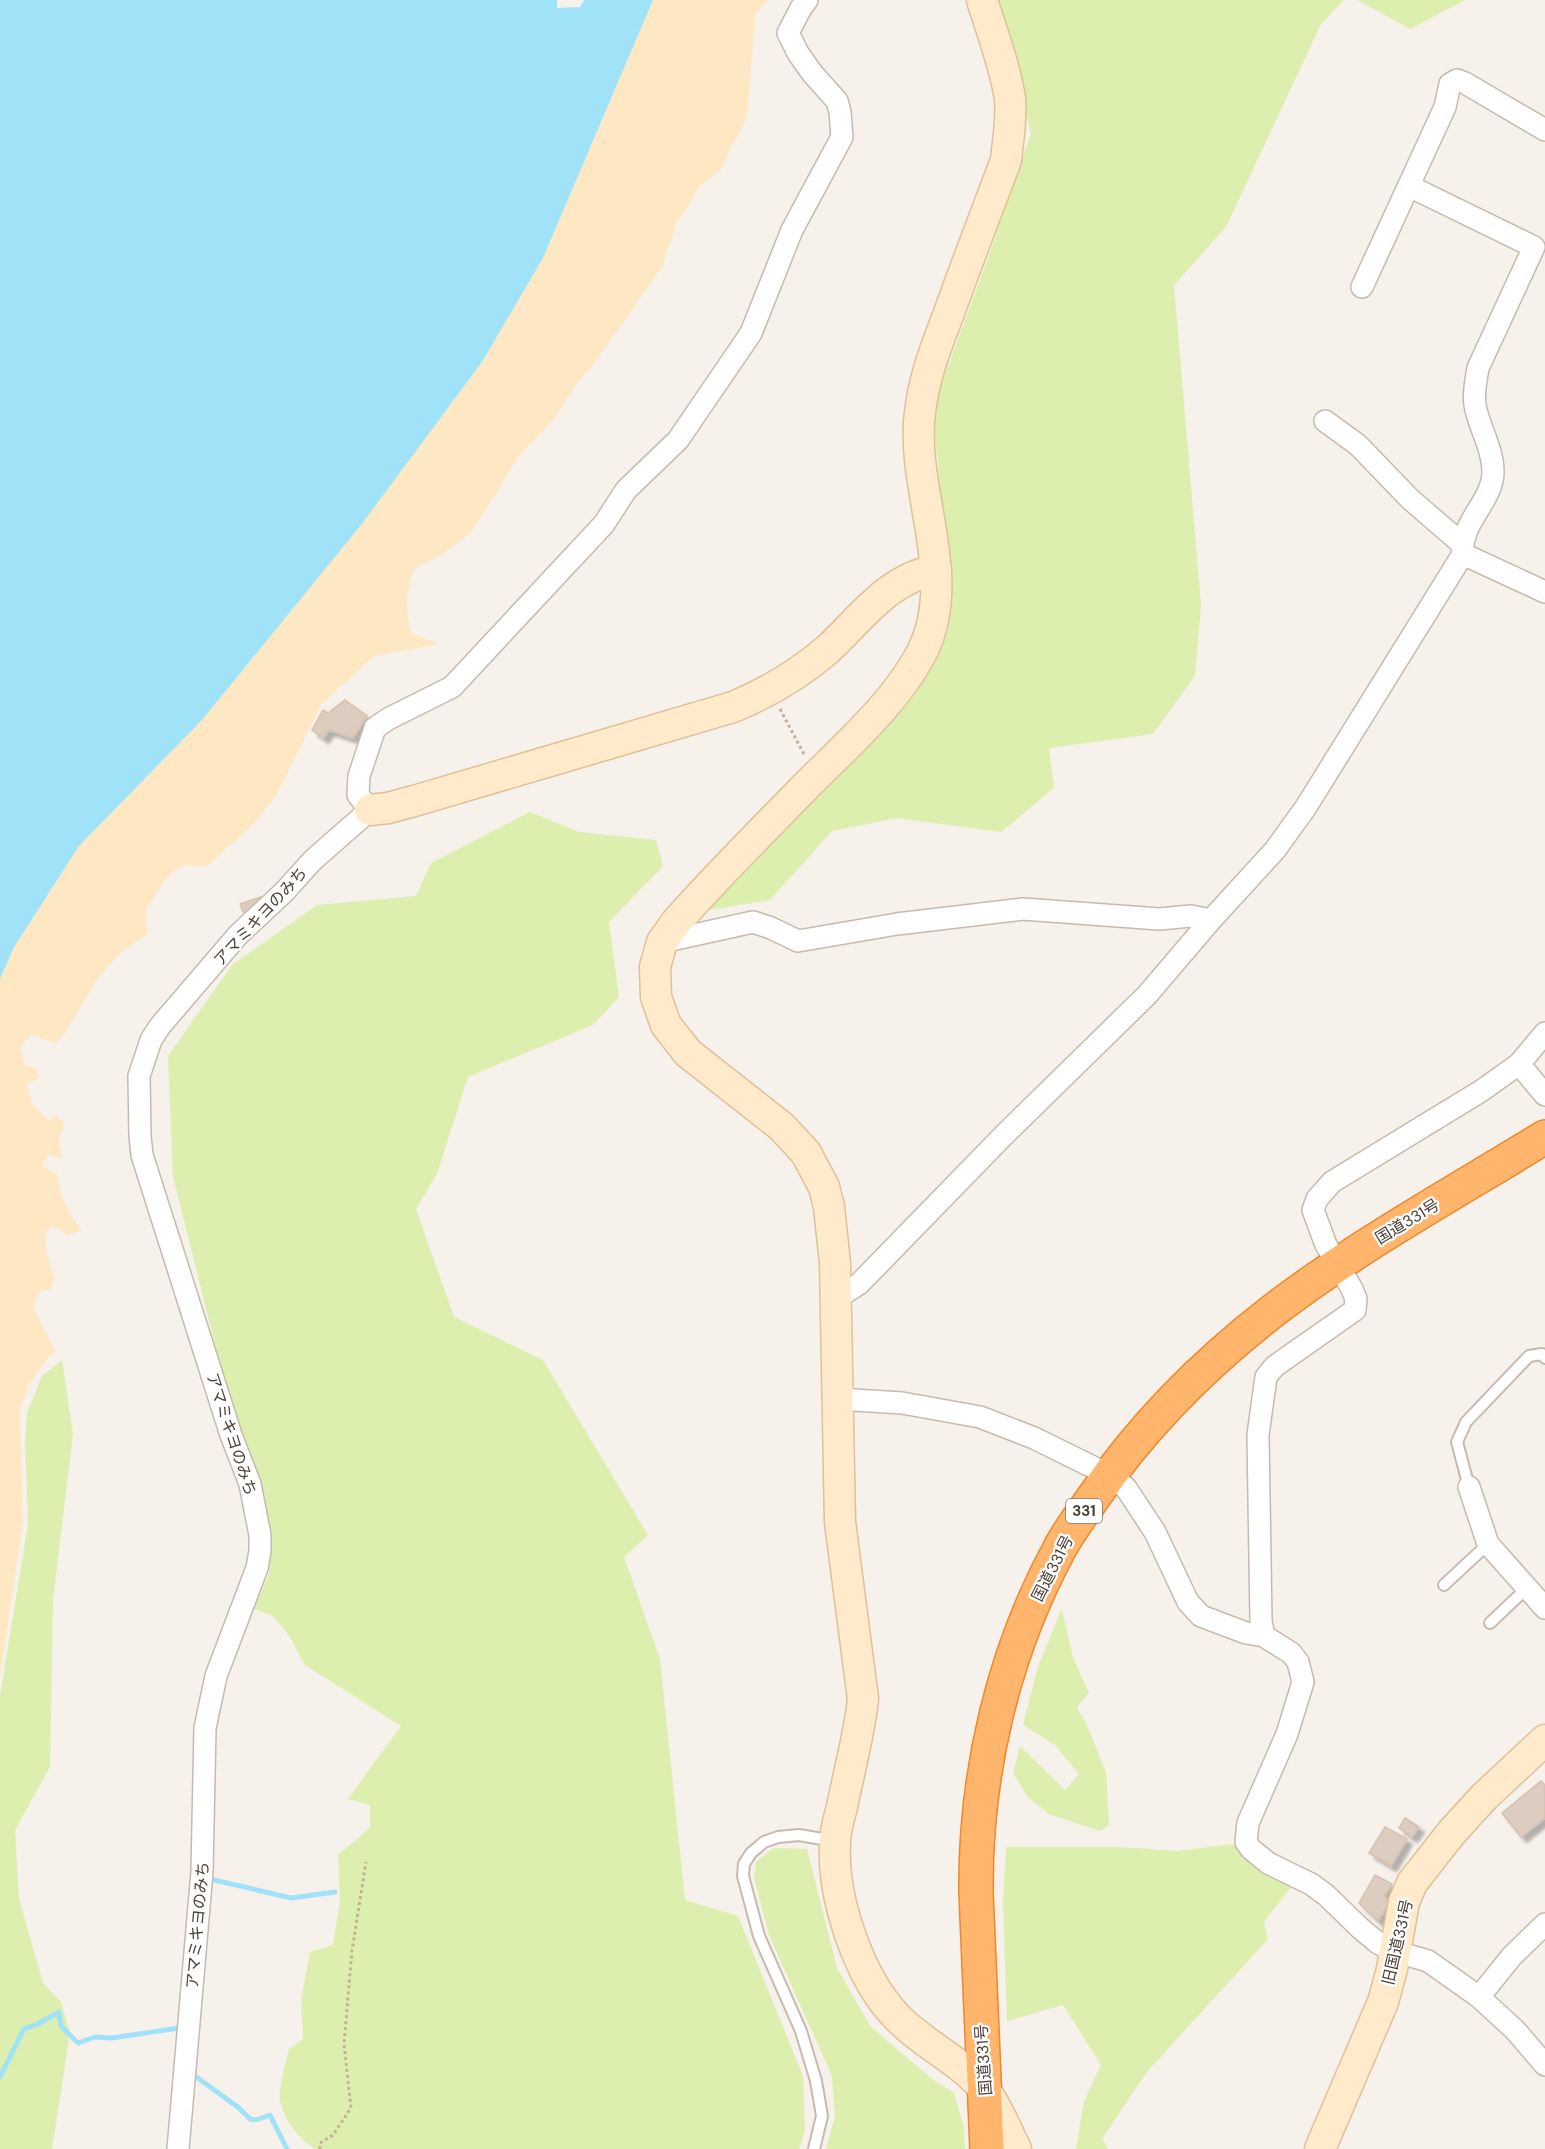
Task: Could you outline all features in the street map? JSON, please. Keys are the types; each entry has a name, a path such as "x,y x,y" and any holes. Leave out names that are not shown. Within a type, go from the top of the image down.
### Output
{"highway":[{"name":"国道331号","path":"987,2149 980,2026 976,1855 981,1791 996,1714 1024,1627 1060,1548 1109,1475 1138,1437 1199,1373 1275,1309 1337,1266 1545,1137"}],"street":[{"path":"807,0 788,33 812,73 837,101 842,137 792,230 751,333 678,440 626,490 604,525 452,687 388,719 375,728 359,776 358,795 370,810 405,803 733,707 758,697 804,668 901,581 921,572 936,570"},
{"path":"982,0 996,42 1010,98 1010,127 1006,160 924,380 919,423 920,442 937,590 930,628 921,653 903,682 852,741 676,921 662,942 655,967 656,997 660,1012 675,1038 688,1053 782,1127 806,1153 824,1187 829,1207 836,1263 840,1522 864,1700 835,1841 836,1878 844,1912 857,1950 879,1994 896,2016 934,2048 950,2057 985,2090 1016,2149"},
{"path":"1362,286 1445,107 1450,84 1457,80 1465,83 1545,130"},
{"path":"837,1298 859,1284 1004,1135 1147,995 1275,850 1306,807 1462,548 1493,475 1492,454 1475,405 1478,368 1539,242 1409,186"},
{"path":"1325,422 1358,445 1462,548 1545,592"},
{"name":"アマミキヨのみち","path":"178,2149 202,1872 205,1728 216,1676 257,1568 260,1535 250,1484 231,1435 147,1174 140,1136 139,1076 151,1040 160,1026 238,935 284,892 313,860 370,810"},
{"path":"662,942 753,922 798,941 897,924 1023,909 1159,920 1191,916 1211,920"},
{"path":"1264,1636 1261,1621 1258,1435 1266,1377 1285,1359 1355,1310 1356,1299 1352,1288 1337,1266 1316,1221 1313,1210 1317,1199 1332,1182 1481,1091 1520,1064 1545,1034"},
{"path":"1520,1064 1545,1095"},
{"path":"838,1399 902,1402 980,1417 1034,1438 1109,1475 1130,1492 1158,1540 1188,1602 1201,1616 1246,1633 1264,1636 1291,1653 1298,1662 1303,1682 1287,1734 1248,1823 1246,1842 1251,1849 1262,1859 1326,1894 1360,1928 1394,1951 1428,1961 1479,1997 1515,2030 1545,2065"},
{"path":"1469,1487 1488,1544 1545,1608"},
{"name":"旧国道331号","path":"1320,2149 1383,2002 1392,1969 1404,1902 1412,1883 1452,1832 1484,1797 1545,1740"},
{"path":"1479,1997 1512,1956 1545,1924"}],"lane":[{"path":"1469,1487 1457,1442 1466,1422 1529,1356 1542,1354 1545,1358"},
{"path":"1444,1585 1488,1544"},
{"path":"1490,1623 1527,1588"},
{"path":"814,2149 822,2116 816,2080 801,2031 759,1936 743,1876 744,1864 751,1852 764,1842 778,1837 799,1835 835,1841"}],"path":[{"path":"770,690 805,756"},
{"path":"320,2149 320,2143 333,2135 351,2108 344,2044 352,1951 366,1862"}],"green space":[{"path":"999,0 1344,0 1321,24 1226,227 1174,285 1201,605 1195,676 1153,734 1049,748 1054,788 1001,832 897,818 832,831 770,900 697,912 791,816 948,603 938,462 931,412 1031,133"},
{"path":"1357,0 1465,0 1410,29"},
{"path":"530,812 579,832 656,840 663,866 609,922 619,997 593,1025 468,1077 437,1174 416,1209 454,1317 543,1360 648,1535 624,1557 660,1659 685,1900 738,1916 803,2076 805,2131 799,2149 315,2149 293,2128 280,2100 281,2083 289,2049 303,2039 301,2000 310,1952 333,1945 340,1902 338,1855 370,1828 370,1805 348,1799 401,1726 305,1665 288,1634 273,1616 254,1609 269,1574 268,1537 238,1436 173,1177 168,1056 232,965 317,905 416,896 431,863"},
{"path":"62,1360 73,1434 53,1600 50,1767 15,1830 19,1899 43,1983 61,2002 70,2033 52,2149 0,2149 0,1696 28,1524 25,1442 27,1413 42,1376"},
{"path":"1062,1609 1073,1658 1089,1693 1077,1707 1087,1725 1106,1773 1109,1825 1100,1831 1049,1814 1028,1797 1013,1773 1020,1746 1065,1790 1079,1774 1055,1745 1023,1725 1038,1666"},
{"path":"1233,1844 1291,1887 1264,1922 1268,1939 1146,2073 1102,2139 1108,2149 1076,2149 1084,2101 1101,2065 1063,2005 1007,2021 1003,1902 1006,1847 1119,1847 1177,1851"},
{"path":"774,1848 807,1849 837,1968 870,2026 932,2079 954,2093 964,2127 965,2149 826,2149 835,2116 832,2076 769,1935 754,1878 756,1862"}],"sand":[{"path":"653,0 768,0 755,15 747,119 722,169 699,187 677,223 662,267 601,354 572,390 556,417 520,455 470,534 443,554 414,569 407,601 412,634 439,644 375,656 322,703 276,796 255,823 207,866 181,865 164,882 146,909 148,934 119,954 96,981 62,1038 56,1043 31,1035 20,1048 25,1065 37,1069 40,1078 27,1083 31,1101 47,1120 57,1115 64,1124 59,1140 62,1158 48,1155 42,1166 59,1176 60,1191 69,1211 82,1230 68,1235 54,1227 45,1231 47,1255 55,1278 51,1289 39,1292 34,1309 56,1352 48,1358 29,1384 20,1411 23,1521 0,1678 0,979 14,947 79,846 202,720 361,525 482,362 543,258"}],"water":[{"path":"0,0 557,0 557,8 580,7 584,0 653,0 543,258 482,362 361,525 202,720 79,846 14,947 0,979"}],"building":[{"path":"345,700 367,716 353,738 329,730 323,738 312,730 323,710 328,713"},
{"path":"261,897 263,901 253,911 243,912 240,904"},
{"path":"1541,1781 1545,1785 1545,1818 1521,1837 1502,1813"},
{"path":"1405,1818 1419,1827 1412,1837 1399,1828"},
{"path":"1385,1827 1407,1839 1391,1866 1369,1853"},
{"path":"1375,1875 1392,1884 1384,1896 1390,1902 1378,1921 1359,1903"}],"waterway":[{"path":"210,1879 291,1898 335,1892"},
{"path":"0,2077 24,2029 59,2012 61,2026 78,2043 95,2037 112,2038 179,2028"},
{"path":"195,2076 239,2108 250,2119 256,2120 270,2115 287,2149"}]}
